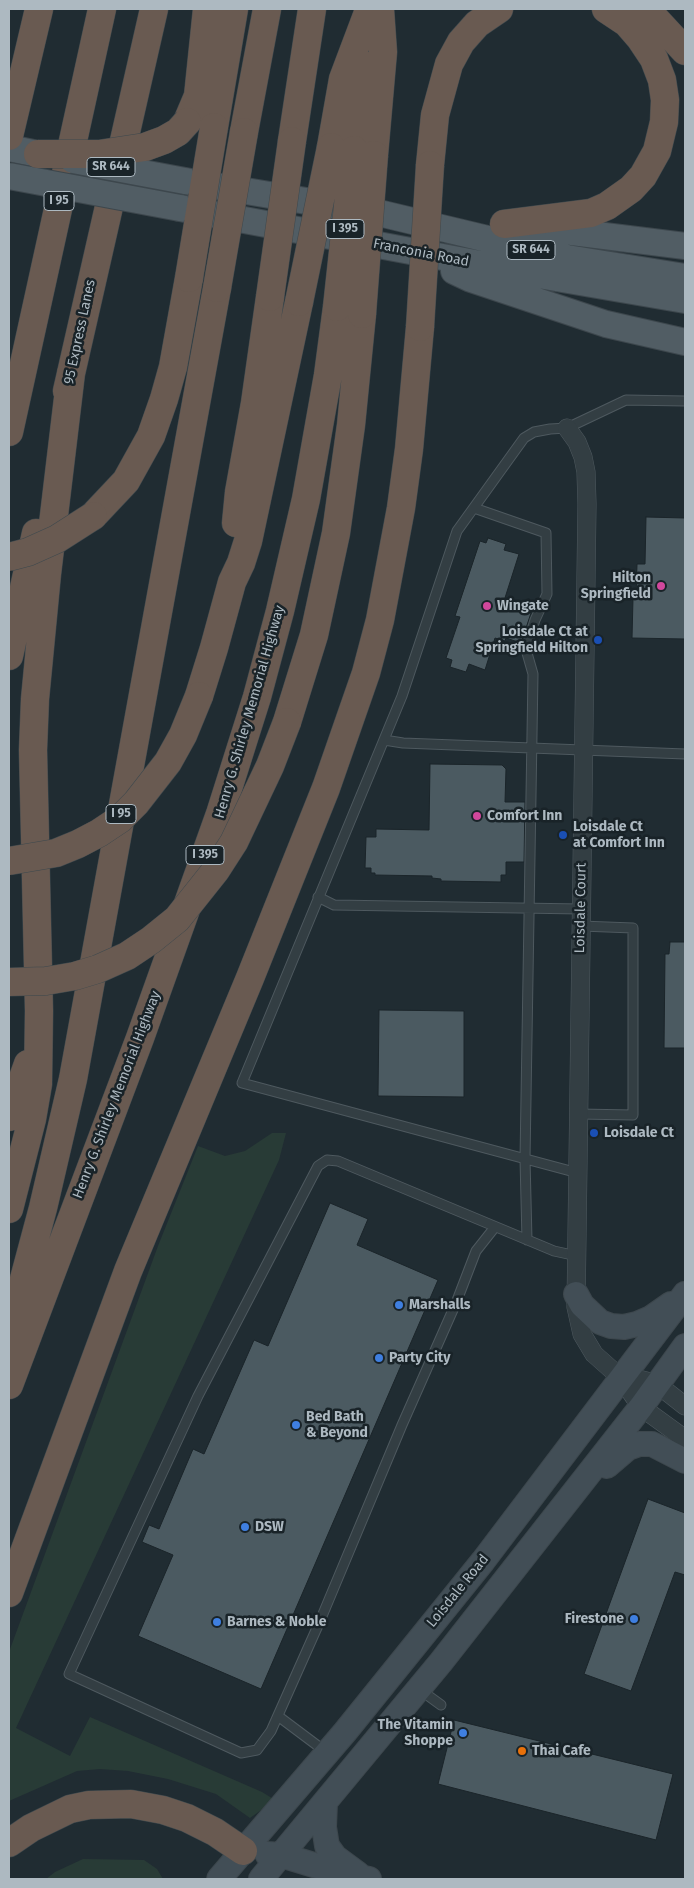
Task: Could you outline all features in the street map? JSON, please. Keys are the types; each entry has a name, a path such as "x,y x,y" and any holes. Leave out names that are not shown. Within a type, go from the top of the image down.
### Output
{"highway":[{"path":"9,136 39,9"},
{"name":"I 95","path":"9,432 102,9"},
{"name":"95 Express Lanes","path":"9,656 154,9"},
{"path":"38,154 99,154 145,148 178,132 187,122 198,96 207,9"},
{"path":"9,557 28,552 57,539 93,516 126,481 150,436 164,399 173,367 234,9"},
{"name":"I 95","path":"9,1335 45,1198 73,1079 266,9"},
{"path":"232,582 230,562 239,492 255,403 312,9"},
{"name":"Henry G. Shirley Memorial Highway","path":"9,1385 140,1038 220,814 257,697 280,611 306,499 328,375 349,311 353,151 373,9"},
{"path":"9,1593 128,1271 250,978 349,726 370,655 390,570 410,449 435,115 449,64 461,42 477,24 499,9"},
{"path":"504,224 591,213 607,206 631,189 646,170 657,151 664,122 665,100 662,80 654,59 640,38 627,23 606,9"},
{"path":"646,9 685,51"},
{"path":"9,861 56,853 99,833 120,819 142,797 168,762 183,735 199,696 232,582 248,541 299,302 353,151"},
{"path":"9,982 46,981 75,976 98,969 126,956 178,919 216,870 234,842 270,766 287,722 314,635 336,533 351,425 349,311"},
{"path":"9,1209 26,1144 38,1084 39,1011 34,804 34,699 71,374"},
{"path":"9,1117 31,1052 39,1011"},
{"path":"9,1844 31,1828 70,1809 90,1805 131,1804 163,1810 187,1818 215,1832 243,1851"}],"main road":[{"name":"SR 644","path":"9,148 38,154"},
{"name":"Franconia Road","path":"38,154 185,181 379,213 567,258 685,277"},
{"name":"Franconia Road","path":"9,176 408,249 538,275 685,300"},
{"path":"379,213 504,224 685,246"},
{"path":"408,249 471,279 531,300 606,324 685,342"},
{"path":"576,1294 582,1306 600,1322 611,1326 624,1327 651,1318 685,1294"},
{"name":"Loisdale Road","path":"219,1879 327,1753 483,1561 685,1294"},
{"path":"275,1871 325,1803 419,1689 560,1511 641,1407 685,1346"},
{"path":"560,1511 603,1469 628,1448 639,1444 652,1444 685,1461"},
{"path":"325,1803 324,1827 328,1846 335,1857 366,1878"},
{"path":"243,1851 275,1871 366,1878"}],"street":[{"name":"Loisdale Court","path":"567,428 578,442 586,472 576,1307 586,1343 602,1363 621,1378 641,1407 685,1439"},
{"path":"621,1378 657,1384 685,1406"}],"lane":[{"path":"578,1173 242,1083 402,696 457,531 524,438 534,432 567,428 626,400 685,401"},
{"path":"474,508 546,533 547,594 535,620 527,646 533,674 525,1159 527,1240"},
{"path":"384,740 404,743 685,754"},
{"path":"318,897 334,905 529,908 633,928 633,1115 579,1114"},
{"path":"496,1227 476,1251 456,1303 278,1716 271,1732 258,1750 241,1753 69,1674 198,1396 318,1166 327,1160 338,1161 554,1251 577,1256"},
{"path":"419,1689 441,1705"},
{"path":"278,1716 327,1753"}],"green space":[{"path":"272,1133 286,1133 279,1160 16,1728 70,1756 90,1717 262,1792 275,1800 250,1818 216,1794 168,1779 128,1771 100,1769 77,1771 9,1801 9,1652 158,1246 198,1146 225,1156 245,1151"},
{"path":"83,1859 144,1860 157,1869 163,1879 46,1879 55,1872"}],"building":[{"name":"Hilton Springfield","path":"646,517 685,518 685,639 632,638 633,598 636,598 637,564 645,564"},
{"name":"Wingate","path":"488,538 506,544 504,550 519,554 504,601 517,605 516,608 531,613 521,643 506,638 505,641 495,638 485,670 469,664 466,672 450,667 452,660 446,658 460,617 455,616 480,541 486,543"},
{"name":"Comfort Inn","path":"430,764 502,765 506,769 505,802 525,802 524,862 506,862 506,875 501,875 501,882 441,881 441,879 432,878 432,876 375,875 375,873 371,873 371,868 365,868 366,837 376,837 376,829 429,830"},
{"path":"670,942 685,942 685,1048 664,1048 665,954 669,954"},
{"path":"379,1010 464,1011 464,1097 378,1096"},
{"path":"330,1203 368,1219 357,1245 438,1280 261,1689 138,1636 173,1555 142,1542 149,1525 159,1529 193,1449 204,1454 254,1340 268,1346"},
{"path":"648,1499 685,1513 685,1575 675,1572 631,1691 584,1674"},
{"path":"454,1720 673,1774 656,1840 438,1784"}],"place":[{"name":"Hilton Springfield","path":"661,586"},
{"name":"Wingate","path":"487,606"},
{"name":"Loisdale Ct at Springfield Hilton","path":"598,640"},
{"name":"Comfort Inn","path":"477,816"},
{"name":"Loisdale Ct at Comfort Inn","path":"563,835"},
{"name":"Loisdale Ct","path":"594,1133"},
{"name":"Marshalls","path":"399,1305"},
{"name":"Party City","path":"379,1358"},
{"name":"Bed Bath & Beyond","path":"296,1425"},
{"name":"DSW","path":"245,1527"},
{"name":"Firestone","path":"634,1619"},
{"name":"Barnes & Noble","path":"217,1622"},
{"name":"The Vitamin Shoppe","path":"463,1733"},
{"name":"Thai Cafe","path":"522,1751"}]}
